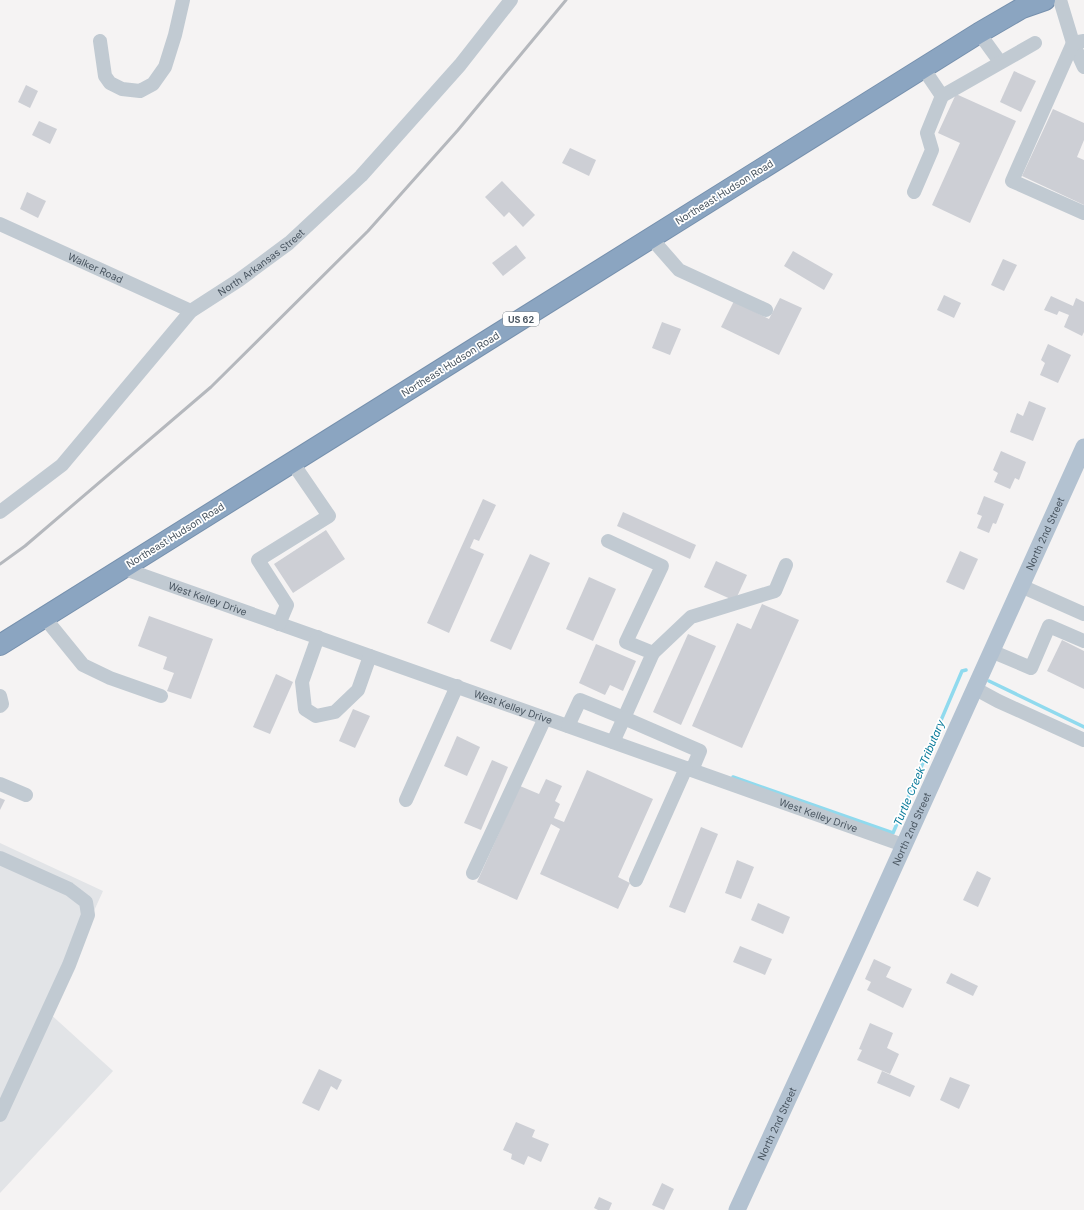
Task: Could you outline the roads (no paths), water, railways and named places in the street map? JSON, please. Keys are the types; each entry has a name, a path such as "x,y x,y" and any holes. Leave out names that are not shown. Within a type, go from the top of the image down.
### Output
{"highway":[{"name":"Northeast Hudson Road","path":"0,645 979,33 1022,8 1045,0"}],"main road":[{"name":"North 2nd Street","path":"737,1210 1084,447"}],"street":[{"path":"100,41 105,76 110,83 122,89 140,91 153,84 165,67 175,35 183,0"},
{"name":"North Arkansas Street","path":"0,512 62,465 191,311 239,280 289,243 361,176 460,65 511,0"},
{"path":"1060,0 1079,42 1082,62"},
{"path":"979,33 1000,62"},
{"path":"1079,42 1012,181 1084,213"},
{"path":"914,192 932,150 927,133 942,96 1035,43"},
{"path":"923,68 942,96"},
{"name":"Walker Road","path":"0,224 191,311"},
{"path":"651,238 679,270 766,310"},
{"path":"279,624 287,605 258,560 329,516 292,462"},
{"path":"608,541 662,566 626,642 653,653"},
{"path":"613,742 653,653 691,617 775,591 786,565"},
{"name":"West Kelley Drive","path":"122,568 903,845"},
{"path":"1021,586 1084,614"},
{"path":"44,618 84,665 110,678 161,696"},
{"path":"991,651 1031,668 1049,626 1084,641"},
{"path":"318,637 302,682 305,709 316,716 335,712 358,690 370,656"},
{"path":"406,800 457,686"},
{"path":"974,688 998,701 1084,740"},
{"path":"0,696 2,704 0,706"},
{"path":"568,726 580,700 700,751 689,769 636,880"},
{"path":"473,873 545,718"},
{"path":"0,784 26,795"},
{"path":"0,858 69,889 86,902 88,915 69,965 0,1115"}],"waterway":[{"name":"Turtle Creek Tributary","path":"733,777 893,833 962,671 966,670"},
{"name":"Turtle Creek Tributary","path":"989,681 1084,727"}],"railway":[{"path":"0,564 25,546 211,387 368,231 458,130 566,0"}]}
